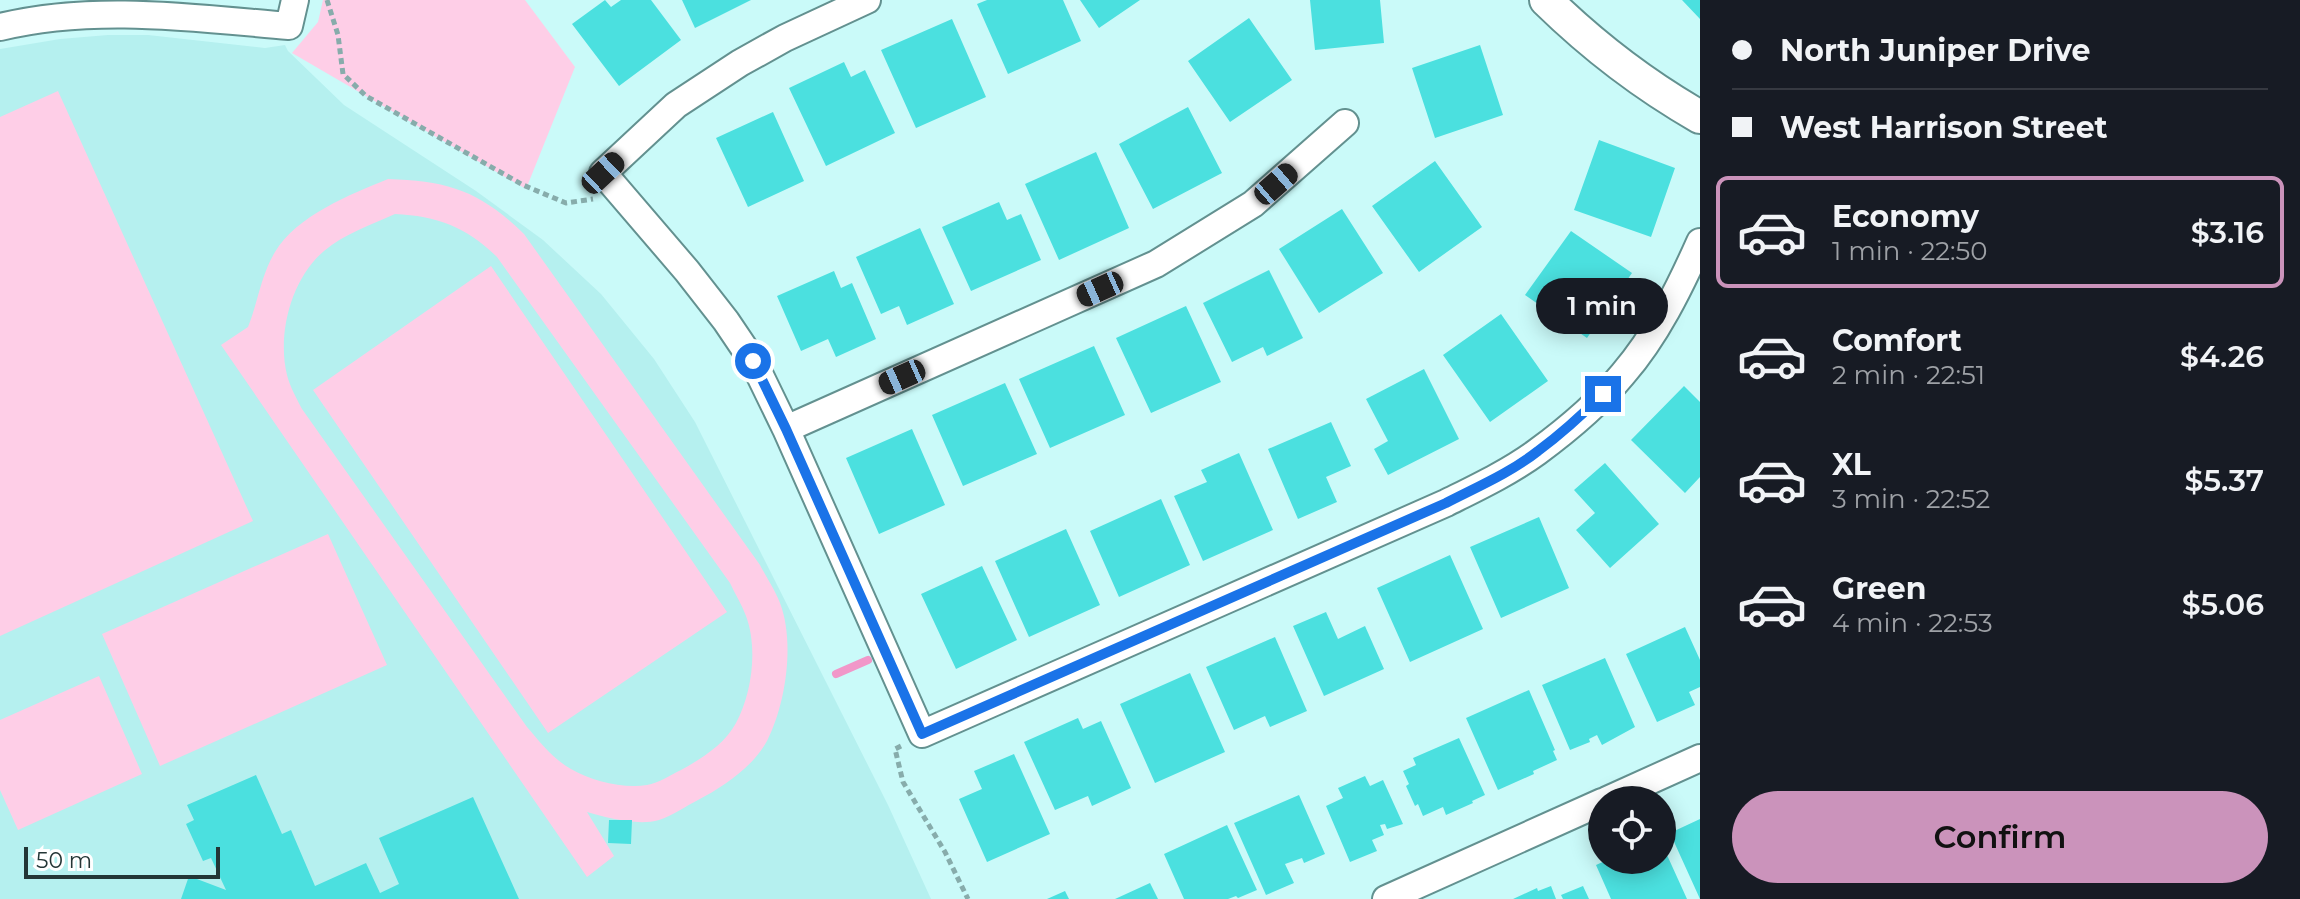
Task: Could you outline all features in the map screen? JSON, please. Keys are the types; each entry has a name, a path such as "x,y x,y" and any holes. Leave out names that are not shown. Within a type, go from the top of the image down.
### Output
{"street":[{"path":"0,27 80,15 156,16 289,26 295,0"},
{"path":"867,0 785,38 676,105 603,173 687,271 753,361 786,429 916,738 1446,503 1537,452 1583,414 1624,374 1658,325 1700,242"},
{"path":"1546,0 1611,58 1668,99 1700,117"},
{"path":"786,429 1156,264 1253,204 1345,123"},
{"path":"1637,786 1700,758"},
{"path":"1386,899 1588,808"}],"path":[{"path":"327,0 338,35 343,74 366,96 523,185 566,203 622,195"},
{"path":"916,738 895,749 903,782 945,852 968,899"}],"shaded area":[{"path":"323,0 525,0 575,67 526,189 292,53 318,22"},
{"path":"108,35 148,35 265,48 285,45 344,105 476,191 543,240 601,294 654,359 695,422 888,805 931,899 0,899 0,49"},
{"path":"58,91 253,521 0,636 0,117"},
{"path":"388,179 429,182 462,191 493,208 524,234 760,565 776,593 785,619 787,654 783,691 774,726 761,750 746,768 727,782 659,820 633,822 587,812 614,856 587,877 221,345 248,327 266,270 284,239 310,217","holes":["395,214 424,217 450,225 474,238 497,257 730,583 744,612 752,642 752,671 742,711 726,738 712,750 660,781 638,786 598,780 571,769 547,750 527,727 302,409 292,388 284,359 284,342 289,308 303,276 324,251 340,240"]},
{"path":"491,266 727,612 548,733 313,390"},
{"path":"328,534 387,665 160,766 102,634"},
{"path":"99,676 142,774 18,830 0,790 0,720"}],"building":[{"path":"605,0 611,7 621,0 651,0 681,40 619,86 572,24"},
{"path":"682,0 751,0 695,28"},
{"path":"987,0 1063,0 1081,41 1008,74 977,4"},
{"path":"1080,0 1140,0 1099,28"},
{"path":"1310,0 1380,0 1384,43 1315,50"},
{"path":"1682,0 1700,0 1700,19"},
{"path":"1249,18 1292,80 1230,122 1188,61"},
{"path":"952,19 986,97 916,128 881,50"},
{"path":"1480,45 1503,115 1435,138 1412,68"},
{"path":"844,62 851,77 865,70 895,133 826,166 789,88"},
{"path":"1188,107 1222,173 1153,209 1119,144"},
{"path":"773,112 804,181 748,207 716,138"},
{"path":"1599,140 1675,168 1651,237 1574,210"},
{"path":"1096,152 1129,228 1059,260 1025,184"},
{"path":"1435,161 1482,227 1419,272 1372,206"},
{"path":"999,202 1007,220 1021,214 1041,260 971,291 942,227"},
{"path":"1342,209 1383,273 1319,313 1279,249"},
{"path":"920,228 954,304 907,325 899,306 881,314 856,257"},
{"path":"1571,231 1632,273 1587,338 1525,295"},
{"path":"1269,270 1303,338 1267,356 1263,347 1232,362 1203,303"},
{"path":"834,271 841,288 852,283 876,339 836,357 828,339 801,351 777,296"},
{"path":"1186,306 1221,382 1151,413 1116,338"},
{"path":"1501,314 1548,381 1490,422 1443,355"},
{"path":"1094,346 1125,415 1050,448 1019,379"},
{"path":"1424,369 1459,439 1388,475 1374,449 1388,441 1366,399"},
{"path":"1005,383 1037,454 963,486 932,415"},
{"path":"1684,386 1700,402 1700,477 1685,493 1631,440"},
{"path":"1331,422 1351,466 1326,477 1337,502 1298,519 1268,449"},
{"path":"912,429 945,505 879,534 846,458"},
{"path":"1239,453 1273,530 1203,561 1174,496 1207,482 1201,470"},
{"path":"1605,463 1659,524 1610,568 1576,530 1595,513 1574,490"},
{"path":"1161,499 1190,565 1119,597 1090,531"},
{"path":"1539,517 1569,588 1501,618 1470,547"},
{"path":"1066,529 1100,605 1029,637 995,561"},
{"path":"1450,555 1483,629 1410,662 1377,588"},
{"path":"982,566 1017,640 956,669 921,594"},
{"path":"1326,612 1338,639 1365,626 1384,669 1324,696 1293,626"},
{"path":"1685,627 1700,660 1700,687 1689,692 1695,705 1657,722 1626,654"},
{"path":"1275,637 1307,711 1270,727 1265,716 1234,730 1206,667"},
{"path":"1605,658 1635,727 1602,745 1597,735 1589,739 1590,742 1570,750 1542,685"},
{"path":"1190,673 1225,752 1155,783 1120,704"},
{"path":"1529,690 1557,760 1498,790 1466,718"},
{"path":"1078,718 1083,729 1101,721 1131,788 1092,806 1088,796 1055,810 1024,742"},
{"path":"1459,738 1485,795 1446,815 1443,807 1423,816 1406,786 1409,784 1403,771 1416,765 1413,758"},
{"path":"1014,754 1050,834 987,862 959,799 982,789 974,771"},
{"path":"256,775 282,834 291,830 315,886 366,863 380,893 399,884 379,838 473,797 519,899 181,899 189,876 226,890 211,858 203,861 186,824 194,820 187,805"},
{"path":"1365,776 1370,786 1383,780 1403,824 1387,829 1385,824 1380,825 1384,835 1372,840 1377,851 1350,862 1326,806 1343,798 1338,788"},
{"path":"1299,795 1325,854 1304,863 1302,858 1285,864 1294,883 1266,895 1234,823"},
{"path":"1700,819 1700,899 1676,846 1676,830"},
{"path":"609,820 632,820 631,844 608,843"},
{"path":"1227,825 1257,890 1238,898 1184,899 1164,854"},
{"path":"1600,874 1676,874 1687,899 1611,899"},
{"path":"1150,883 1158,899 1115,899"},
{"path":"1551,886 1556,899 1513,899 1537,888 1538,891"},
{"path":"1583,886 1589,899 1563,899 1561,895"},
{"path":"1065,891 1069,899 1047,899"}],"waterway":[{"path":"836,674 868,660"}],"route":[{"path":"753,361 922,734 1446,503 1537,452 1603,394"}]}
